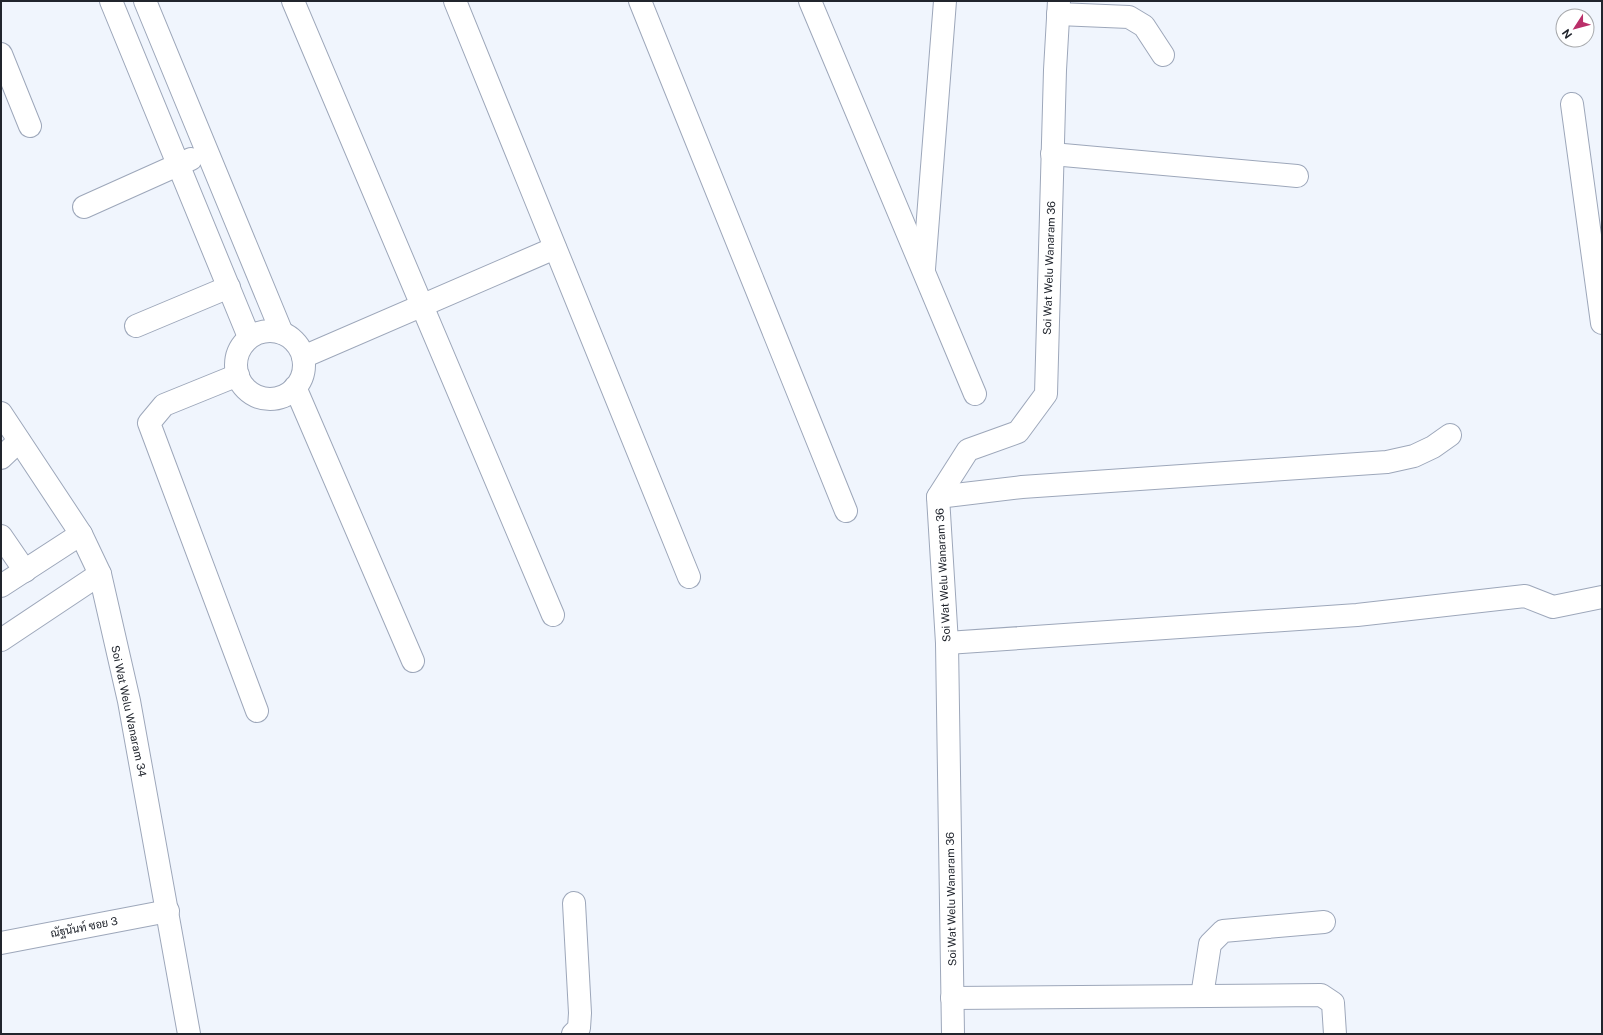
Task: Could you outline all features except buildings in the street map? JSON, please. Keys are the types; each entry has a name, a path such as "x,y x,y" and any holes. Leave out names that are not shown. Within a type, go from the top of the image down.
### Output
{"street":[{"path":"111,1 249,337"},
{"path":"145,1 282,333"},
{"path":"293,1 553,615"},
{"path":"455,1 689,577"},
{"path":"640,1 846,511"},
{"path":"810,1 975,394"},
{"path":"924,272 946,1"},
{"path":"1059,8 1133,9 1163,55"},
{"name":"Soi Wat Welu Wanaram 36","path":"953,1034 947,644 938,497 968,450 1018,432 1046,394 1052,154 1059,8"},
{"path":"1,54 30,126"},
{"path":"1572,104 1602,323"},
{"path":"84,207 207,151"},
{"path":"1052,154 1297,176"},
{"path":"303,357 555,248"},
{"path":"136,326 229,287"},
{"path":"271,331 282,333 292,339 298,347 303,357 304,368 301,378 287,395 266,399 255,396 246,389 239,380 236,368 236,357 241,346 249,337 260,332 271,331"},
{"path":"238,375 164,404 149,423 257,711"},
{"path":"295,387 413,661"},
{"name":"Soi Wat Welu Wanaram 34","path":"1,413 80,534 100,574 129,701 189,1034"},
{"path":"938,497 1022,487 1387,462 1414,456 1433,447 1450,435"},
{"path":"1,458 19,441"},
{"path":"1,586 80,534"},
{"path":"1,536 25,571"},
{"path":"1,640 100,574"},
{"path":"947,644 1357,615 1525,596 1553,607 1602,597"},
{"path":"573,1034 578,1028 580,1013 574,903"},
{"name":"ณัฐนันท์ ซอย 3","path":"1,943 168,912"},
{"path":"1202,996 1210,944 1223,931 1324,922"},
{"path":"952,998 1321,995 1333,1003 1335,1034"}]}
